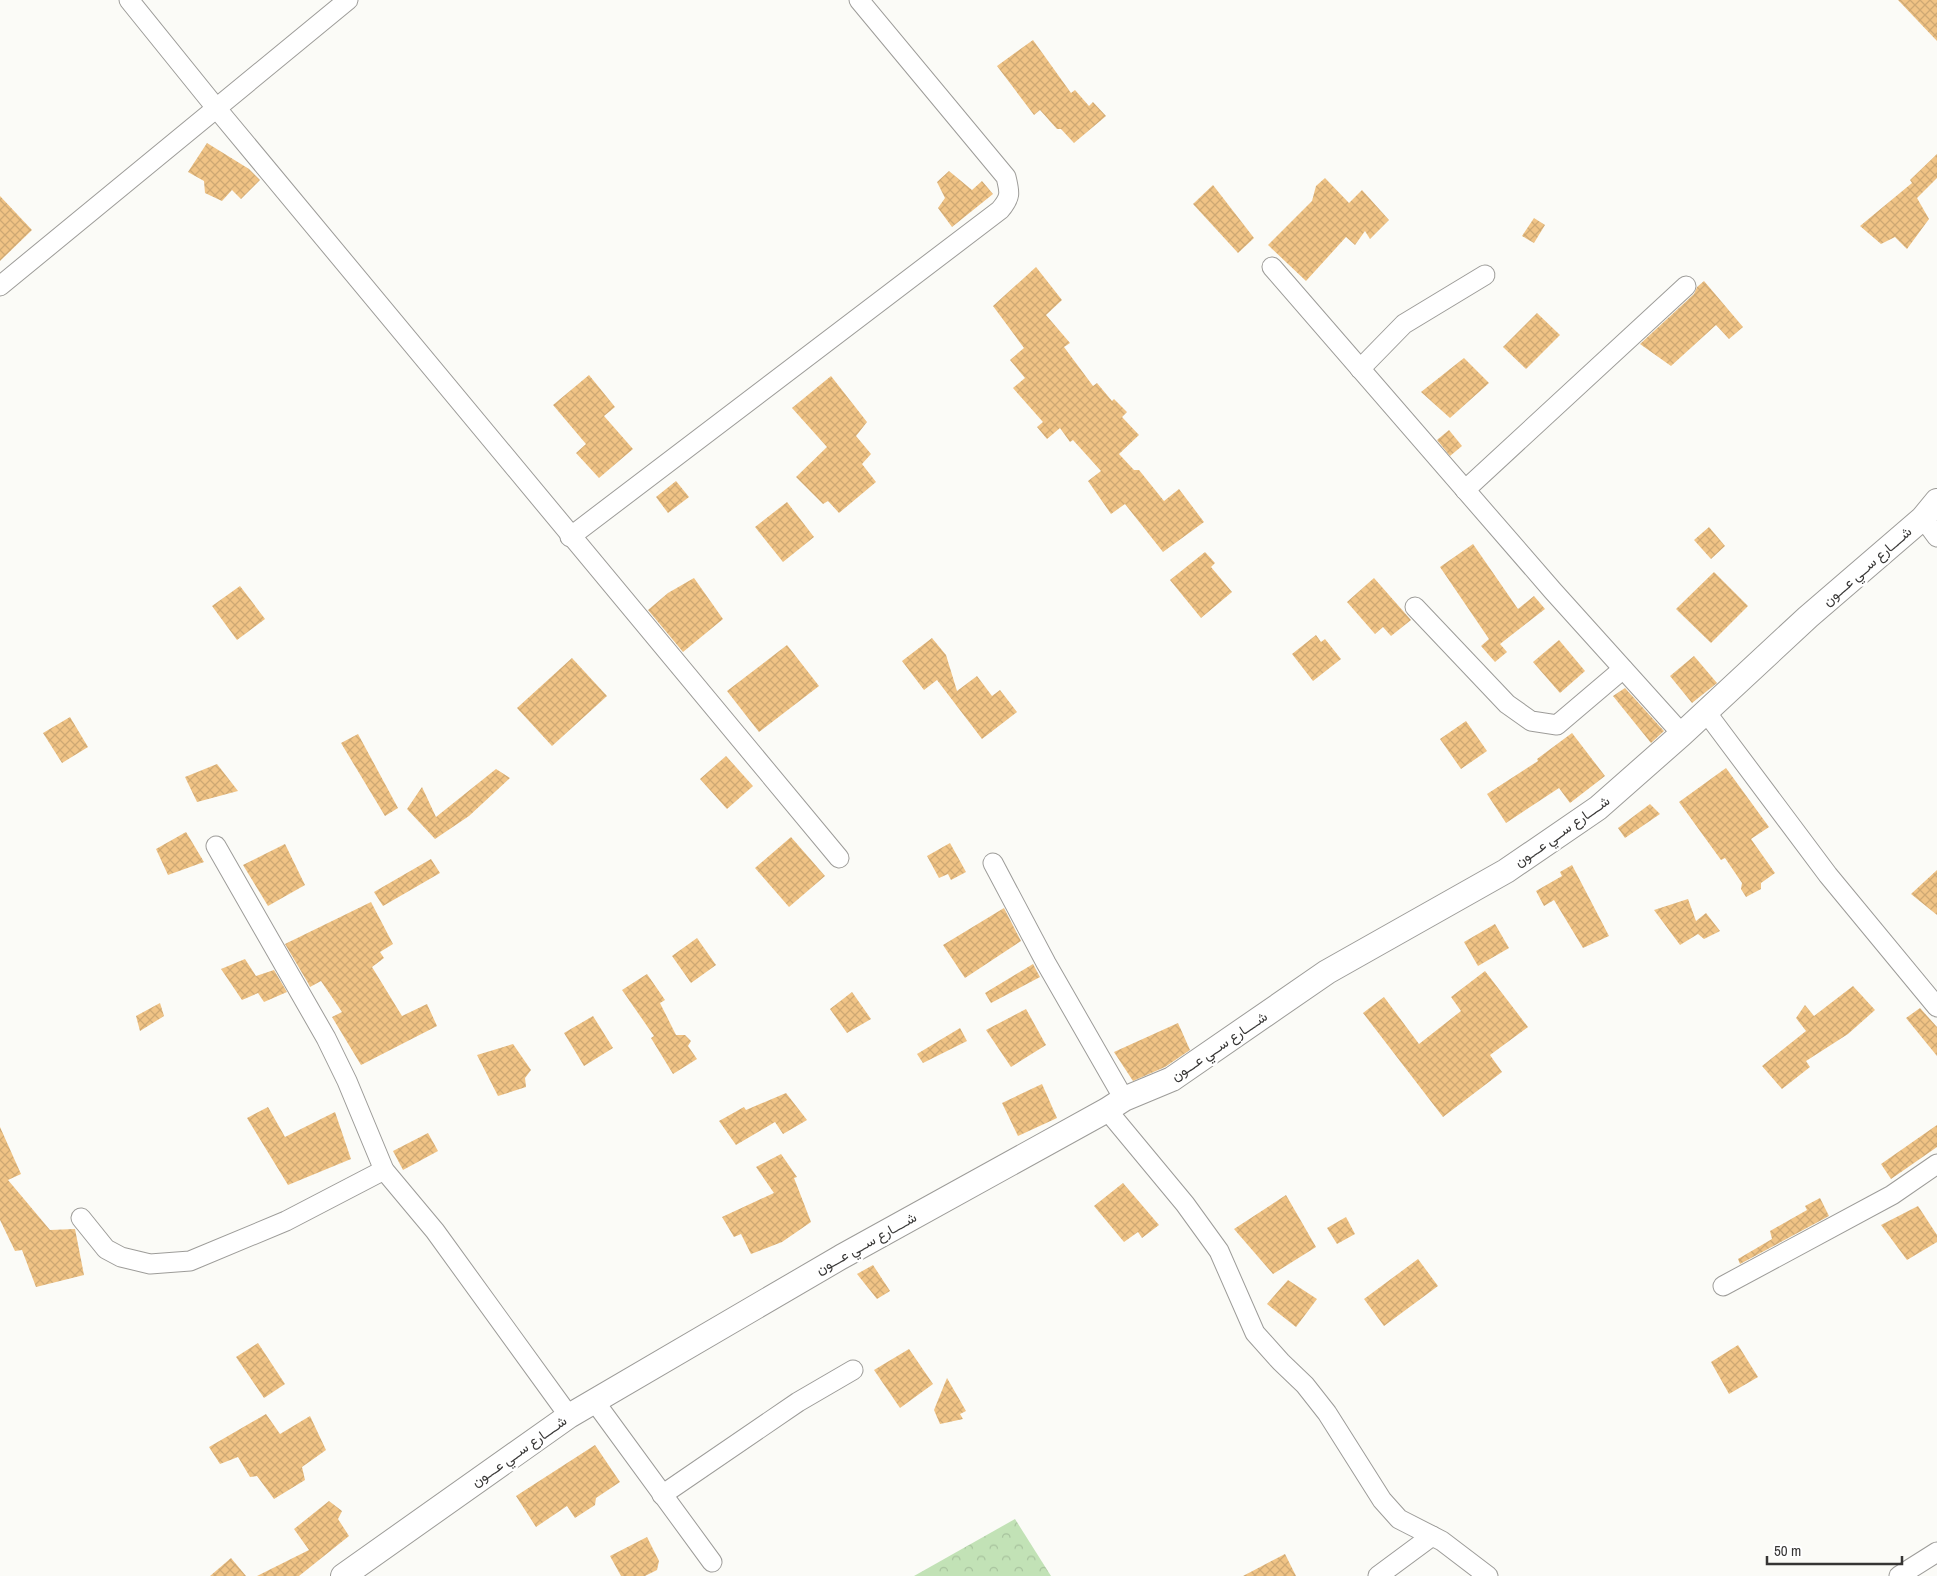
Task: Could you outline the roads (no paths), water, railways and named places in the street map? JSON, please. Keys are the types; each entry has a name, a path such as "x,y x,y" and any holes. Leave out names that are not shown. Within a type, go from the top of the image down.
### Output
{"street":[{"path":"130,0 217,109 838,858"},
{"path":"0,286 348,0"},
{"path":"570,536 890,295 1000,210 1009,200 1006,177 859,0"},
{"path":"1272,267 1465,490 1682,734"},
{"path":"1360,369 1404,324 1485,274"},
{"path":"1465,490 1686,286"},
{"path":"1930,510 1937,537"},
{"name":"شــــارع ســي عـــون","path":"343,1576 569,1416 841,1257 1116,1104 1172,1079 1327,972 1506,871 1598,808 1930,510"},
{"path":"1415,607 1507,704 1531,721 1557,725 1623,669"},
{"path":"1706,712 1828,875 1937,1007"},
{"path":"216,846 326,1038 347,1081 384,1170 435,1231 569,1416"},
{"path":"993,864 1046,963 1116,1104 1219,1251 1255,1333 1305,1385 1327,1412 1382,1500 1399,1519 1442,1541 1488,1576"},
{"path":"1723,1286 1892,1195 1937,1164"},
{"path":"81,1218 106,1249 121,1257 150,1264 190,1261 286,1221 384,1170"},
{"path":"662,1495 798,1402 853,1370"},
{"path":"595,1402 712,1562"},
{"path":"1378,1576 1432,1536"},
{"path":"1899,1576 1937,1552"}]}
